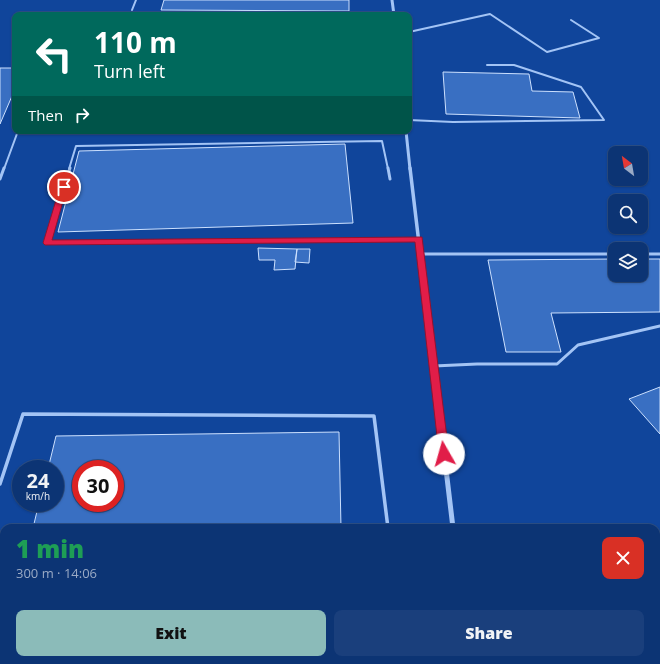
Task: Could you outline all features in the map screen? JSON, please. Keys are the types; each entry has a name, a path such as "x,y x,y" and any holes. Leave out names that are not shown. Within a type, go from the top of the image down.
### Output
{"street":[{"path":"392,0 394,12"},
{"path":"406,134 453,524"}],"lane":[{"path":"132,10 136,0"},
{"path":"412,31 490,14 547,52 599,38 572,20"},
{"path":"412,120 453,122 604,120 581,87 514,65 487,65"},
{"path":"0,179 17,134"},
{"path":"390,179 382,141 76,146 48,243 419,239"},
{"path":"420,254 608,254"},
{"path":"648,254 660,254"},
{"path":"434,366 477,364 557,364 578,345 660,326"},
{"path":"0,484 23,414 374,416 388,524"}],"building":[{"path":"164,0 349,0 349,11 161,10"},
{"path":"0,68 12,68 12,96 0,124"},
{"path":"443,72 529,74 532,91 573,92 580,118 446,114"},
{"path":"345,144 353,223 58,232 79,151"},
{"path":"258,248 297,249 295,269 274,270 275,260 259,260"},
{"path":"297,249 310,249 309,263 295,262"},
{"path":"608,259 608,282 648,282 648,259 660,259 660,312 551,313 561,352 506,352 488,260"},
{"path":"660,387 660,434 629,399"},
{"path":"339,432 341,524 34,524 37,512 64,512 64,460 50,460 56,436"}],"route":[{"path":"64,187 48,243 419,239 444,454"}]}
